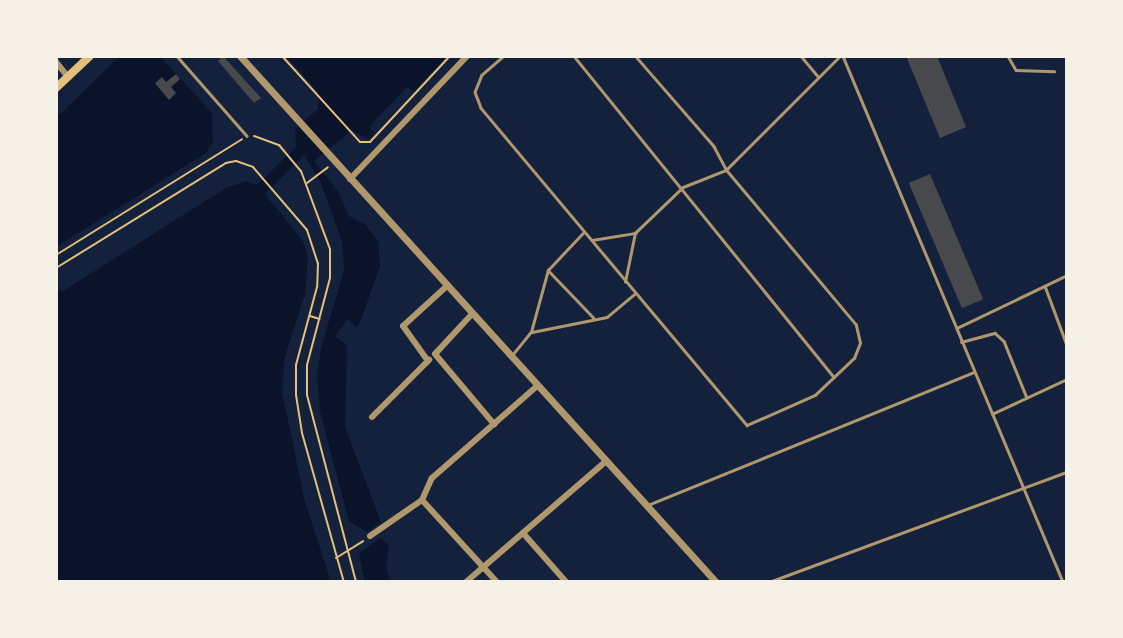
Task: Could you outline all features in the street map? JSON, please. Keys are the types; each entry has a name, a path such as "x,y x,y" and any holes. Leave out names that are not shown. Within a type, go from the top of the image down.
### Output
{"main road":[{"path":"56,88 90,56"}],"street":[{"path":"240,56 716,582"},
{"path":"351,179 467,56"},
{"path":"56,62 68,77"},
{"path":"428,361 403,326 447,286"},
{"path":"372,417 472,314"},
{"path":"435,354 494,424"},
{"path":"370,536 422,500 432,478 537,386"},
{"path":"466,582 606,461"},
{"path":"422,500 498,582"},
{"path":"523,533 566,582"}],"lane":[{"path":"177,56 247,136"},
{"path":"504,56 479,83 475,92 481,108 747,425 815,395 854,358 860,343 856,325 726,170 714,148 635,56"},
{"path":"575,56 683,187 756,284 834,377"},
{"path":"801,56 818,76"},
{"path":"592,240 635,233 683,187 726,170 841,56 1063,582"},
{"path":"1008,56 1016,70 1054,71"},
{"path":"511,356 531,332 548,270 584,232"},
{"path":"625,282 635,233"},
{"path":"548,270 595,319"},
{"path":"956,328 1067,275"},
{"path":"1045,286 1067,345"},
{"path":"531,332 613,314 635,294"},
{"path":"961,342 995,333 1003,341 1027,398"},
{"path":"648,505 974,372"},
{"path":"992,414 1067,379"},
{"path":"769,582 1067,472"}],"path":[{"path":"282,56 360,142 370,142 450,56"},
{"path":"56,255 247,136 269,138 288,153 307,184 331,262 320,319 307,365 307,395 356,582"},
{"path":"56,268 206,174 236,161 253,167 314,244 319,276 296,365 298,413 344,582"},
{"path":"200,165 206,174"},
{"path":"307,184 325,170"},
{"path":"111,221 117,230"},
{"path":"309,315 320,319"},
{"path":"336,558 370,536"}],"water":[{"path":"120,56 160,56 212,113 213,142 206,153 56,247 56,118"},
{"path":"286,56 447,56 414,91 407,87 369,127 374,132 368,139 352,130 314,161 337,190 349,216 366,225 378,241 380,266 362,317 357,328 348,319 335,336 347,346 345,427 381,522 367,532 349,522 320,411 317,377 321,347 344,271 342,241 320,181 304,155 265,194 303,241 308,256 305,294 284,360 282,391 304,498 331,582 56,582 56,289 63,291 226,188 246,181 257,185 296,147 295,129 318,109 318,92"},
{"path":"380,538 389,545 386,567 390,582 365,582 359,554"}],"building":[{"path":"223,56 261,98 254,103 218,61"},
{"path":"906,56 937,56 966,127 940,138"},
{"path":"176,74 180,79 171,87 176,93 169,100 155,83 162,77 166,82"},
{"path":"930,174 983,299 962,308 909,183"}]}
